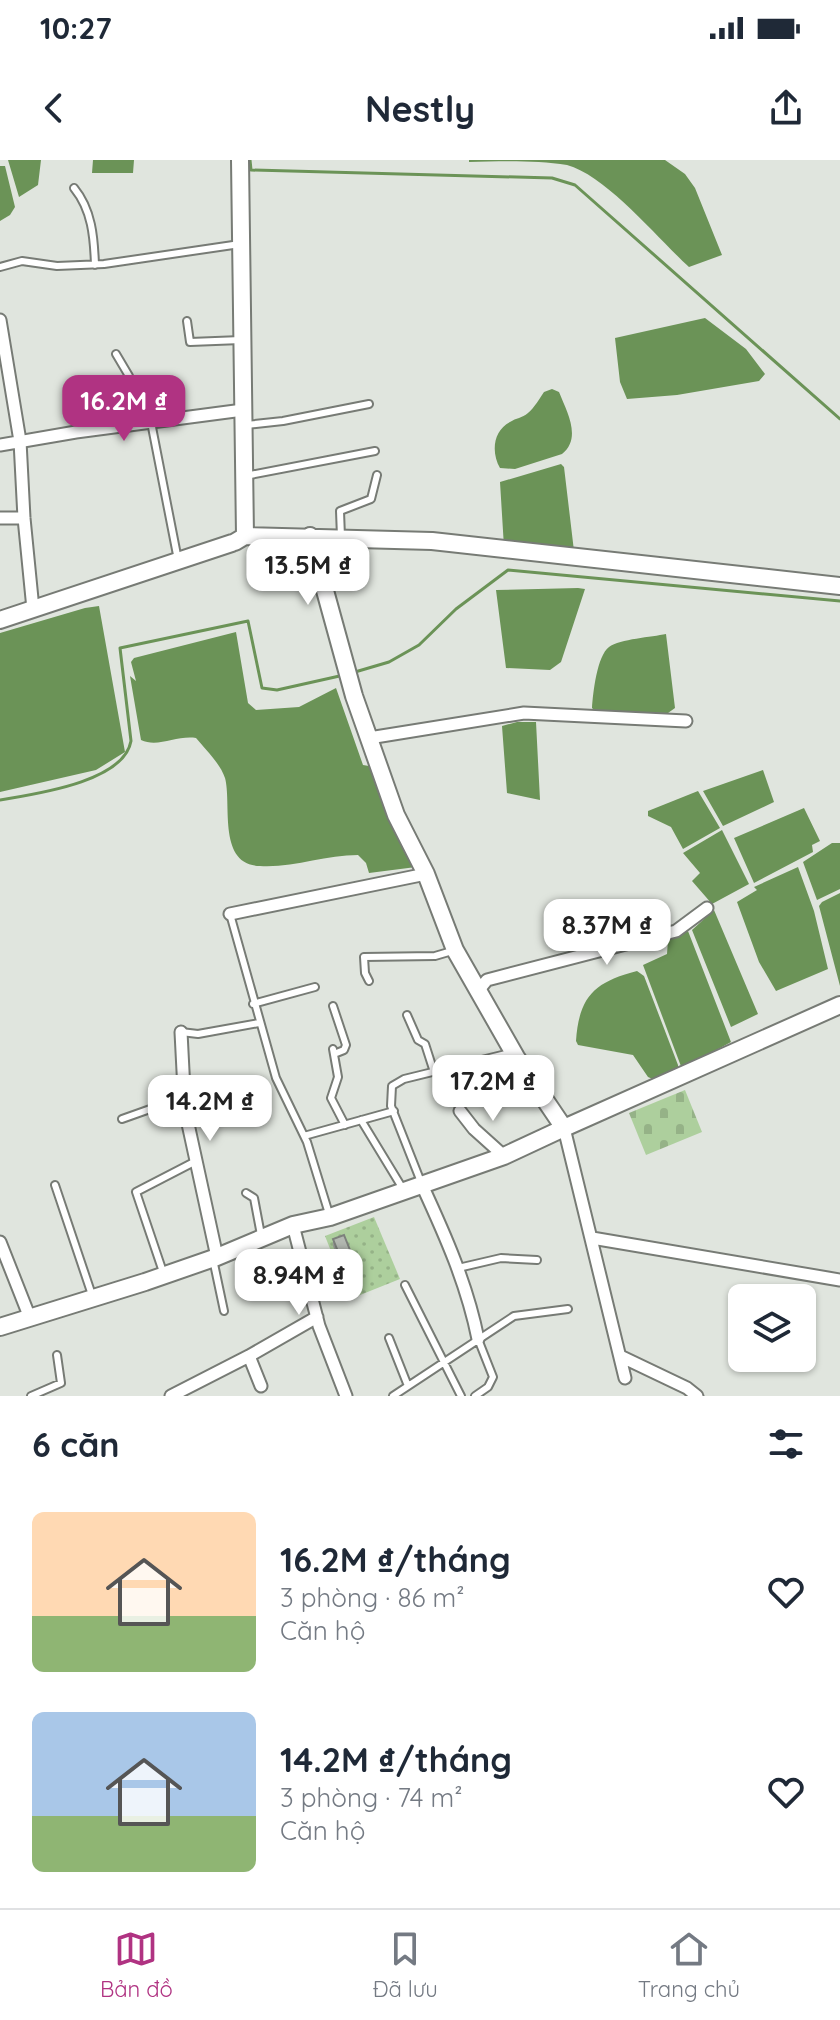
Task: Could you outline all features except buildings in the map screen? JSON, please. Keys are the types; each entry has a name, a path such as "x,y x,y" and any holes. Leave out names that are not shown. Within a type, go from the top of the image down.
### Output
{"street":[{"path":"238,541 244,476 240,160"},
{"path":"0,320 20,441 33,609"},
{"path":"0,445 148,422 243,418"},
{"path":"0,518 24,518"},
{"path":"310,536 348,673 396,815 426,874 455,950 513,1052 564,1128 625,1378"},
{"path":"0,620 238,541 310,536 432,541 840,586"},
{"path":"369,738 524,713 686,721"},
{"path":"230,914 426,874"},
{"path":"478,991 487,980 676,931 707,908"},
{"path":"0,1327 165,1276 293,1225 330,1217 504,1156 840,1005"},
{"path":"181,1032 184,1097 215,1258"},
{"path":"460,1111 474,1129 504,1156"},
{"path":"422,1185 458,1268 478,1339"},
{"path":"293,1225 317,1317 346,1396"},
{"path":"592,1238 840,1280"},
{"path":"0,1242 30,1318"},
{"path":"171,1396 317,1317"},
{"path":"249,1356 261,1386"},
{"path":"620,1356 687,1388 697,1396"}],"lane":[{"path":"74,188 85,202 94,234 95,265"},
{"path":"0,267 22,261 57,266 95,265 240,244"},
{"path":"187,321 190,342 241,340"},
{"path":"116,354 148,422 179,561"},
{"path":"243,418 283,421 369,404"},
{"path":"244,476 375,451"},
{"path":"341,537 340,511 371,499 377,475"},
{"path":"230,914 276,1078 304,1136 330,1217"},
{"path":"369,981 364,957 435,956 455,950"},
{"path":"253,1004 315,987"},
{"path":"333,1006 346,1045 344,1050 333,1052 338,1077 331,1098 345,1125"},
{"path":"407,1015 418,1040 425,1044 434,1072"},
{"path":"181,1032 198,1034 259,1023"},
{"path":"422,1185 394,1111 390,1092 397,1081 513,1052"},
{"path":"122,1119 184,1097"},
{"path":"304,1136 394,1111"},
{"path":"361,1120 405,1191"},
{"path":"165,1276 136,1192 196,1161"},
{"path":"55,1185 93,1298"},
{"path":"246,1193 254,1198 262,1238"},
{"path":"215,1258 224,1311"},
{"path":"458,1268 501,1258 537,1260"},
{"path":"405,1285 461,1396"},
{"path":"393,1396 514,1316 568,1309"},
{"path":"389,1338 408,1386"},
{"path":"475,1396 488,1387 493,1377 478,1339"},
{"path":"31,1396 61,1383 57,1355"}],"green space":[{"path":"685,1090 702,1132 646,1155 629,1113"},
{"path":"374,1217 400,1279 350,1299 325,1236"}],"shaded area":[{"path":"8,160 41,160 38,185 19,197"},
{"path":"93,160 134,160 133,173 92,173"},
{"path":"469,160 665,160 685,174 695,188 722,255 689,267 615,195 582,171 567,165"},
{"path":"0,166 5,166 15,207 10,215 0,221"},
{"path":"705,318 746,349 765,374 759,381 677,395 627,399 620,382 615,338"},
{"path":"552,389 559,392 569,416 572,433 568,448 562,454 515,469 500,468 495,442 500,431 528,413 544,392"},
{"path":"561,464 564,467 574,551 504,547 500,482"},
{"path":"585,589 561,662 550,670 506,668 496,590"},
{"path":"99,606 125,752 96,770 0,792 0,633"},
{"path":"236,632 248,703 256,710 299,707 336,688 363,765 374,771 416,867 369,873 366,863 358,855 272,866 246,863 237,855 232,844 225,778 208,752 196,738 154,743 141,740 130,676 136,681 131,662 134,658"},
{"path":"666,634 675,708 668,713 596,712 592,708 595,684 599,666 609,647"},
{"path":"536,722 540,800 507,793 502,726"},
{"path":"763,770 774,802 723,826 703,791"},
{"path":"698,791 720,828 683,849 671,827 648,816 648,811"},
{"path":"804,808 820,841 812,845 813,852 754,883 734,838"},
{"path":"722,830 749,884 712,904 692,881 700,873 683,853"},
{"path":"832,843 840,843 840,889 817,900 803,862"},
{"path":"798,867 814,911 828,969 776,991 759,962 737,902 757,890 754,887"},
{"path":"840,893 840,986 819,906"},
{"path":"714,910 758,1014 731,1027 692,930"},
{"path":"688,931 731,1042 682,1069 643,965 667,954 668,940"},
{"path":"637,971 644,976 678,1065 678,1072 657,1081 648,1077 633,1055 578,1045 576,1041 585,1002 610,980"}],"waterway":[{"path":"250,160 251,170 552,178 575,185 840,419"},
{"path":"355,672 389,662 419,645 456,609 508,570 840,601"},
{"path":"0,800 76,784 112,767 125,755 131,741 120,648 248,621 262,688 277,690 344,675"}]}
